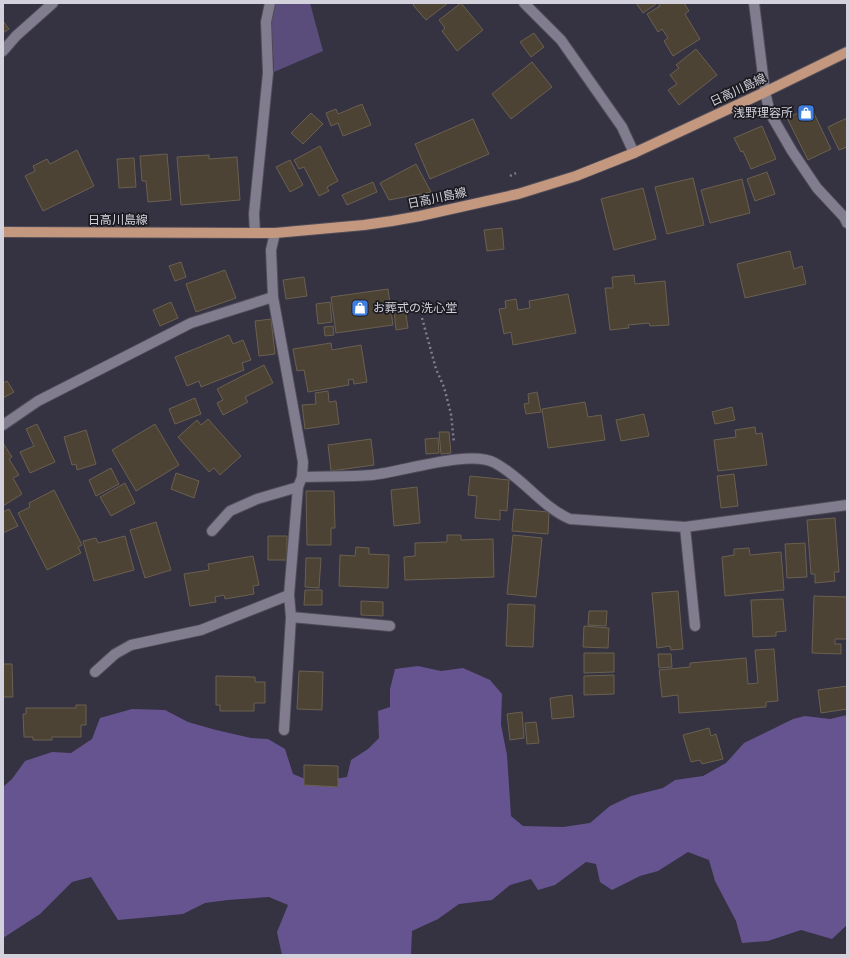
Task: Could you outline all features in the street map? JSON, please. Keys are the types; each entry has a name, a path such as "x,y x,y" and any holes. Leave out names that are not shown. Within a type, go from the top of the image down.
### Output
{"main road":[{"name":"日高川島線","path":"3,232 275,233 378,223 420,216 518,194 576,176 634,154 847,52"}],"street":[{"path":"3,51 16,36 52,3"},
{"path":"255,233 254,214 268,73 266,22 270,3"},
{"path":"524,3 561,40 622,127 634,154"},
{"path":"754,3 765,92 770,113 792,152 817,188 844,217 847,223"},
{"path":"275,233 271,250 273,296 303,462 302,477 298,487 289,595 291,617 284,730"},
{"path":"3,425 38,401 191,322 273,296"},
{"path":"302,477 372,475 456,460 480,459 495,462 559,514 570,519 685,527 847,505"},
{"path":"212,531 230,511 257,499 298,487"},
{"path":"685,527 695,626"},
{"path":"96,672 114,654 131,645 201,630 289,595"},
{"path":"291,617 390,626"}],"path":[{"path":"422,318 436,369 444,387 451,414 456,460"}],"shaded area":[{"path":"274,3 310,3 323,51 274,72 271,19"},
{"path":"418,666 441,671 463,668 490,680 502,694 501,725 507,755 511,816 523,826 563,827 590,823 610,806 631,796 663,788 675,780 703,776 726,763 744,743 793,719 805,716 830,719 847,715 847,925 832,939 801,930 768,941 742,943 736,921 715,881 709,860 688,852 658,871 640,876 612,890 600,882 596,864 586,862 555,885 538,890 531,879 510,885 492,900 459,904 438,919 412,931 411,955 282,955 277,932 288,905 269,897 205,903 183,914 118,920 91,877 72,882 40,914 3,938 3,787 12,779 25,761 52,752 71,753 92,739 100,718 132,709 165,710 188,722 216,730 251,738 268,739 285,749 293,774 310,781 347,777 351,760 368,749 379,738 378,711 390,707 390,689 395,669"}],"building":[{"path":"415,3 448,3 426,20 413,5"},
{"path":"461,3 483,30 457,51 442,31 445,28 439,20"},
{"path":"636,3 655,3 656,4 643,13"},
{"path":"658,3 684,3 689,11 685,14 700,39 673,56 664,41 668,38 662,29 658,32 647,14 660,6"},
{"path":"3,21 9,29 3,33"},
{"path":"534,33 544,47 531,57 520,42"},
{"path":"696,49 717,75 679,105 668,90 677,84 670,75 679,68 676,65"},
{"path":"532,62 552,87 511,119 492,94"},
{"path":"362,104 371,125 343,136 338,123 331,126 326,113 336,109 338,114"},
{"path":"811,107 831,149 808,160 787,118"},
{"path":"311,113 323,124 303,144 291,133"},
{"path":"847,118 847,147 839,150 828,127"},
{"path":"473,119 489,154 430,179 415,144"},
{"path":"762,126 776,159 751,169 743,151 741,152 734,138"},
{"path":"320,146 338,181 327,187 329,191 319,196 304,167 299,169 294,160"},
{"path":"77,150 94,186 43,211 25,176 35,171 33,166 47,159 50,164"},
{"path":"167,154 171,200 148,202 146,181 142,181 140,156"},
{"path":"209,155 209,159 237,157 240,200 181,205 177,157"},
{"path":"134,158 136,187 119,188 117,159"},
{"path":"290,160 303,185 290,192 276,167"},
{"path":"416,164 431,192 389,200 380,183"},
{"path":"767,172 775,194 755,201 747,179"},
{"path":"693,178 704,225 667,234 655,187"},
{"path":"742,179 750,213 710,223 701,190"},
{"path":"373,182 377,192 347,205 342,195"},
{"path":"643,188 656,239 614,250 601,199"},
{"path":"502,228 504,249 487,251 484,230"},
{"path":"790,251 794,269 802,266 806,284 745,298 737,264"},
{"path":"181,262 186,277 175,281 169,266"},
{"path":"225,270 236,298 196,312 186,284"},
{"path":"634,275 635,284 665,281 669,325 650,326 649,323 628,325 629,328 610,330 605,288 613,288 612,277"},
{"path":"304,277 307,296 286,299 283,280"},
{"path":"388,289 393,325 336,333 331,297"},
{"path":"568,294 576,333 513,345 511,332 504,334 499,309 506,308 505,301 516,299 518,310 530,308 529,301"},
{"path":"171,302 178,318 160,326 153,310"},
{"path":"330,302 332,322 318,324 316,304"},
{"path":"405,309 408,328 396,330 394,310"},
{"path":"271,319 275,354 259,356 255,321"},
{"path":"333,326 334,335 325,336 324,327"},
{"path":"229,335 233,344 243,340 251,360 242,363 244,370 201,387 199,381 187,386 175,357"},
{"path":"331,343 332,350 361,345 367,382 354,384 353,379 348,380 349,385 308,392 304,370 297,371 293,349"},
{"path":"264,365 273,383 245,397 248,402 223,415 217,403 223,400 217,389"},
{"path":"7,381 14,392 3,398 3,383"},
{"path":"328,391 329,402 336,401 339,424 305,429 302,405 316,404 315,393"},
{"path":"537,392 541,412 526,414 524,404 529,403 528,394"},
{"path":"195,398 201,414 175,424 169,409"},
{"path":"585,402 588,417 601,415 605,440 548,448 542,409"},
{"path":"732,407 735,420 715,424 712,412"},
{"path":"644,414 649,436 621,441 616,420"},
{"path":"208,419 241,456 220,475 214,468 209,472 178,437 197,420 201,425"},
{"path":"37,424 55,462 30,473 20,452 34,446 26,429"},
{"path":"155,424 179,465 136,491 112,450"},
{"path":"755,427 756,434 762,433 767,465 718,471 714,440 736,437 735,430"},
{"path":"86,430 96,464 77,470 76,464 72,465 64,437"},
{"path":"439,432 449,432 451,453 441,454"},
{"path":"438,438 439,453 426,454 425,439"},
{"path":"371,439 374,465 331,471 328,445"},
{"path":"3,443 12,457 9,459 19,475 13,478 22,494 3,506"},
{"path":"111,468 119,484 96,496 89,480"},
{"path":"176,473 199,481 194,498 171,489"},
{"path":"734,474 738,506 721,508 717,476"},
{"path":"470,476 509,480 507,511 500,510 500,520 475,518 477,496 468,495"},
{"path":"125,483 135,503 111,516 100,497"},
{"path":"417,487 420,523 394,526 391,490"},
{"path":"54,490 82,545 78,547 81,553 47,570 18,513 30,507 29,503"},
{"path":"306,491 334,491 335,528 331,528 331,545 307,545"},
{"path":"9,509 18,526 3,533 3,512"},
{"path":"514,509 549,512 548,534 512,531"},
{"path":"835,518 839,572 834,572 835,581 815,583 815,574 811,574 807,520"},
{"path":"156,522 171,570 145,578 130,530"},
{"path":"447,535 461,535 461,540 493,539 494,577 405,580 404,557 415,556 415,543 447,542"},
{"path":"513,535 542,538 536,597 507,594"},
{"path":"125,536 134,570 94,581 83,541 96,538 98,543"},
{"path":"268,536 287,536 287,560 268,560"},
{"path":"805,543 807,577 787,578 785,544"},
{"path":"356,547 369,548 369,554 389,555 388,588 339,586 340,555 355,556"},
{"path":"749,548 750,555 781,552 784,590 725,596 722,557 734,555 734,549"},
{"path":"253,556 259,585 253,586 254,594 225,599 224,595 215,597 216,602 190,606 184,574 209,570 208,564"},
{"path":"306,558 321,558 319,588 305,587"},
{"path":"305,590 322,590 322,605 304,605"},
{"path":"678,591 683,649 671,650 670,646 657,648 652,593"},
{"path":"814,596 847,597 847,639 835,639 835,644 841,644 841,654 812,653"},
{"path":"783,599 786,631 776,632 776,636 753,637 751,600"},
{"path":"361,601 383,602 383,616 361,615"},
{"path":"508,604 535,605 533,647 506,646"},
{"path":"589,611 607,611 606,626 588,625"},
{"path":"584,626 609,628 608,648 583,647"},
{"path":"774,649 778,701 766,702 766,707 679,713 678,695 662,697 659,670 690,667 690,663 746,658 748,684 758,683 755,650"},
{"path":"584,653 614,653 614,672 584,673"},
{"path":"658,654 671,654 672,667 659,668"},
{"path":"3,664 12,664 13,697 3,697"},
{"path":"299,671 323,672 322,710 297,709"},
{"path":"614,675 614,694 584,695 584,676"},
{"path":"216,676 255,677 255,682 265,682 265,703 254,703 254,711 220,711 220,705 216,705"},
{"path":"847,686 847,709 821,713 818,690"},
{"path":"572,695 574,717 552,719 550,698"},
{"path":"76,705 86,705 86,725 81,725 81,737 52,737 52,740 33,740 33,737 24,737 23,714 26,714 26,708 76,708"},
{"path":"522,712 524,738 510,740 507,714"},
{"path":"536,722 539,743 527,744 525,723"},
{"path":"709,728 711,736 716,734 723,759 702,764 700,760 691,762 683,735"},
{"path":"304,765 338,766 338,787 304,785"}],"place":[{"name":"浅野理容所","path":"806,113"},
{"name":"お葬式の洗心堂","path":"360,308"}]}
